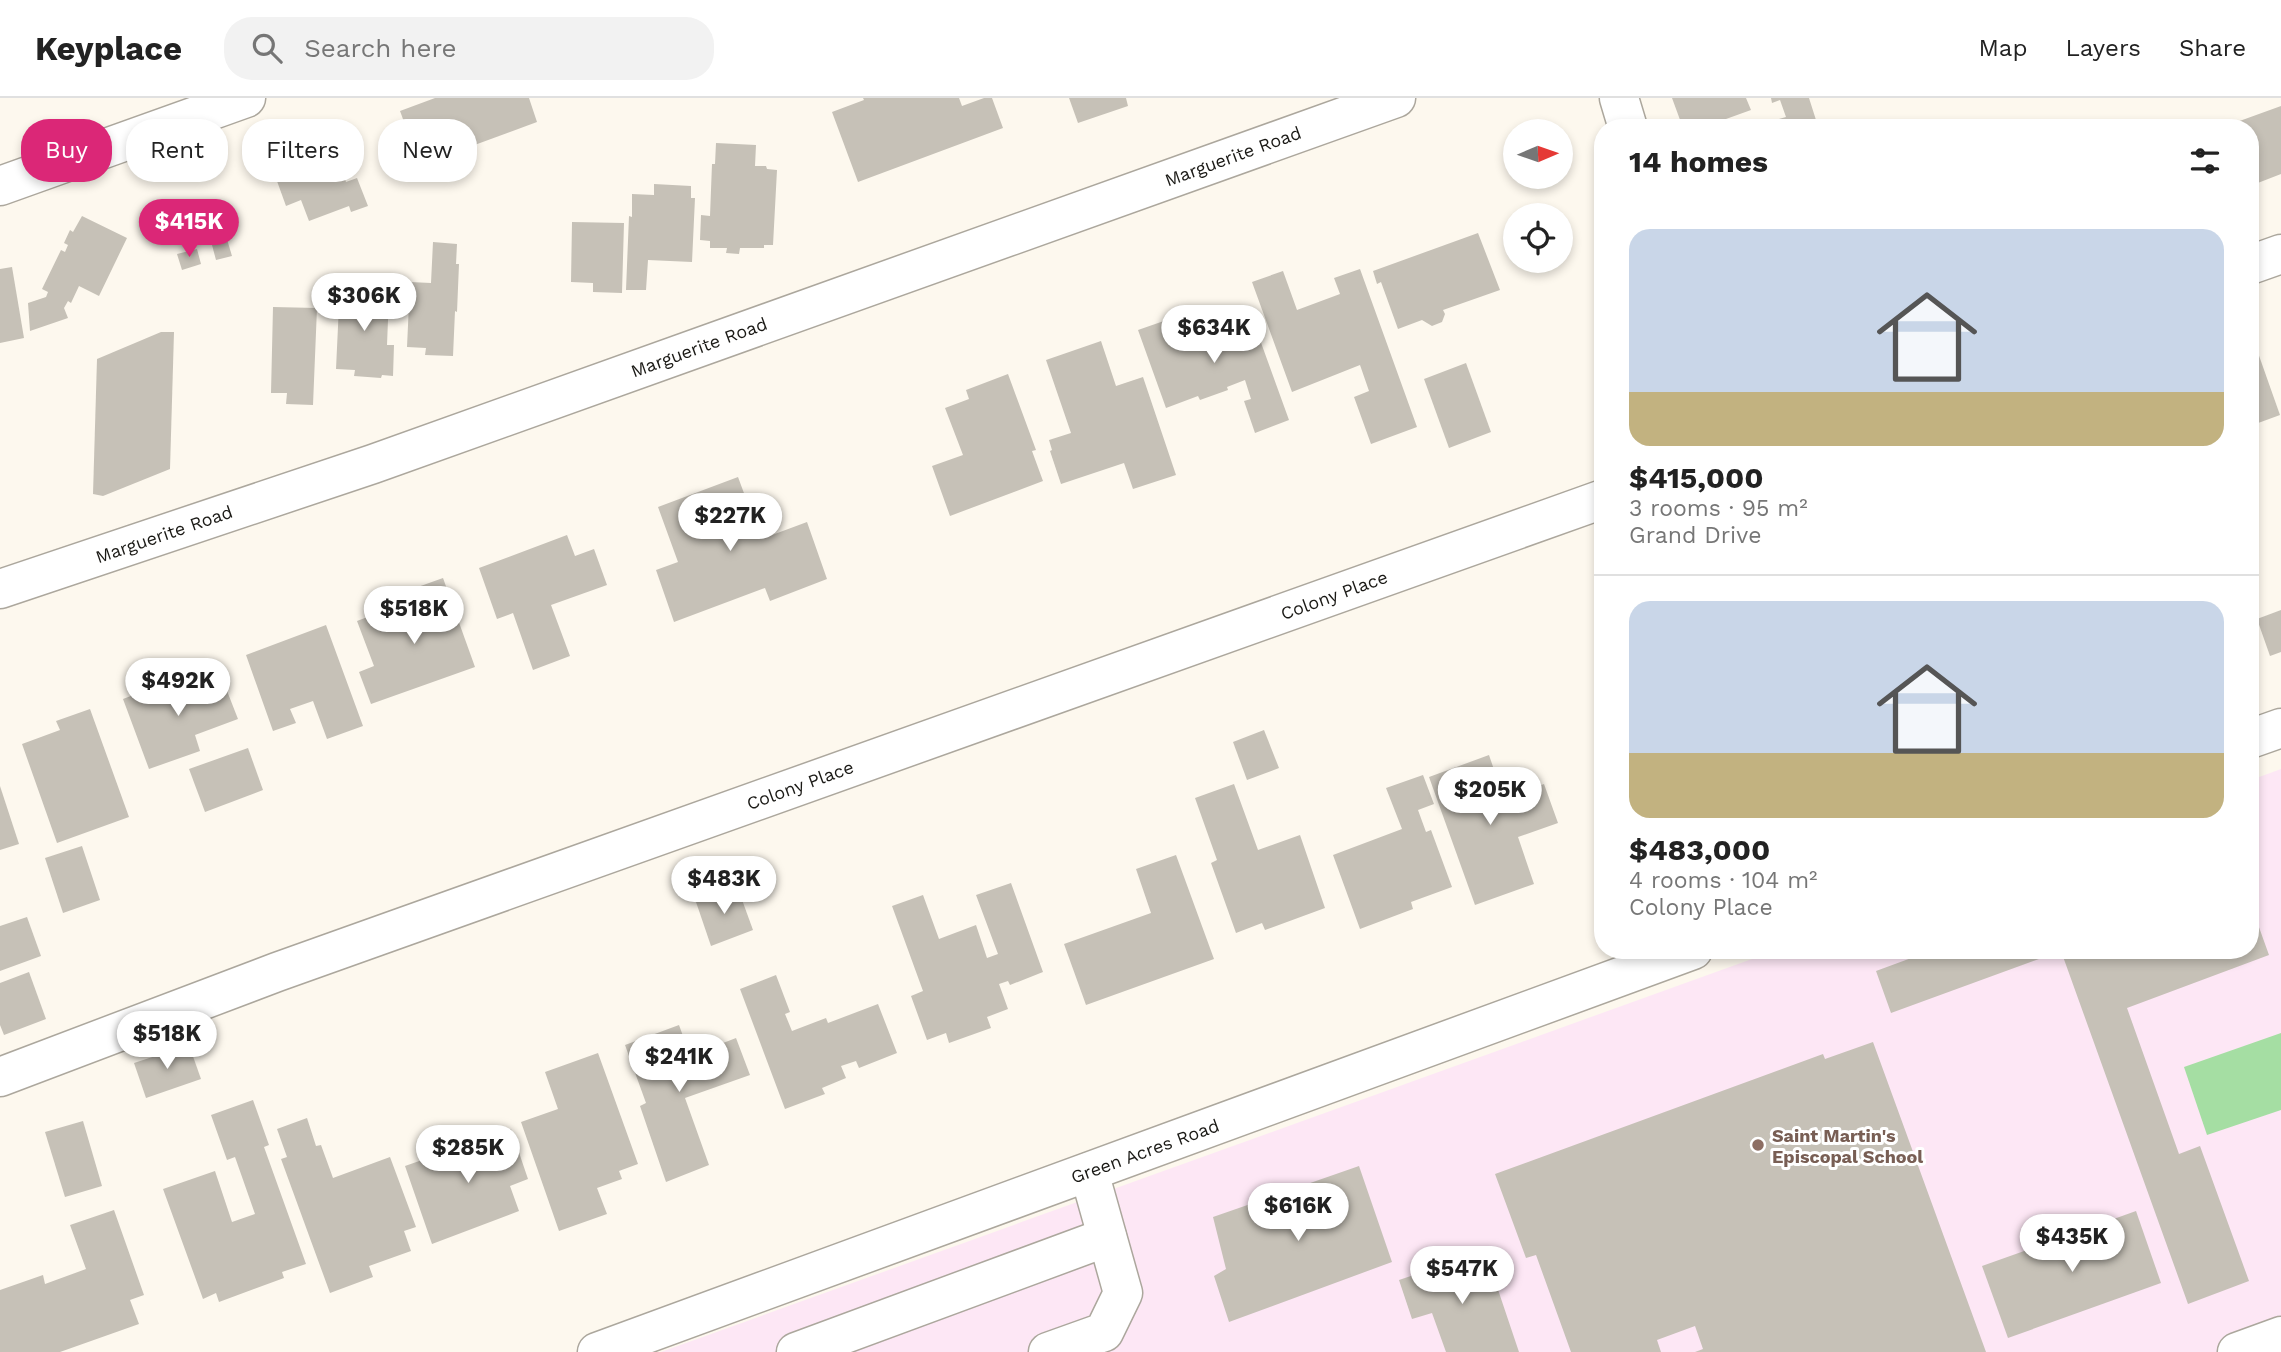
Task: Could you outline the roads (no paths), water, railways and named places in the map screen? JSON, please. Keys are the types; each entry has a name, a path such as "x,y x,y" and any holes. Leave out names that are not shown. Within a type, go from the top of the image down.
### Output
{"street":[{"path":"0,186 246,98"},
{"name":"Marguerite Road","path":"0,589 373,464 1396,98"},
{"path":"1619,98 1625,119"},
{"path":"2259,262 2281,254"},
{"name":"Colony Place","path":"0,1077 277,972 1594,502"},
{"path":"2259,736 2281,727"},
{"name":"Green Acres Road","path":"597,1352 682,1337 1089,1172 1669,959"},
{"path":"1048,1352 1104,1332 1123,1293 1089,1172"},
{"path":"796,1352 1107,1237"},
{"path":"2237,1352 2281,1336"}],"place":[{"name":"Saint Martin's Episcopal School","path":"1758,1145"}]}
